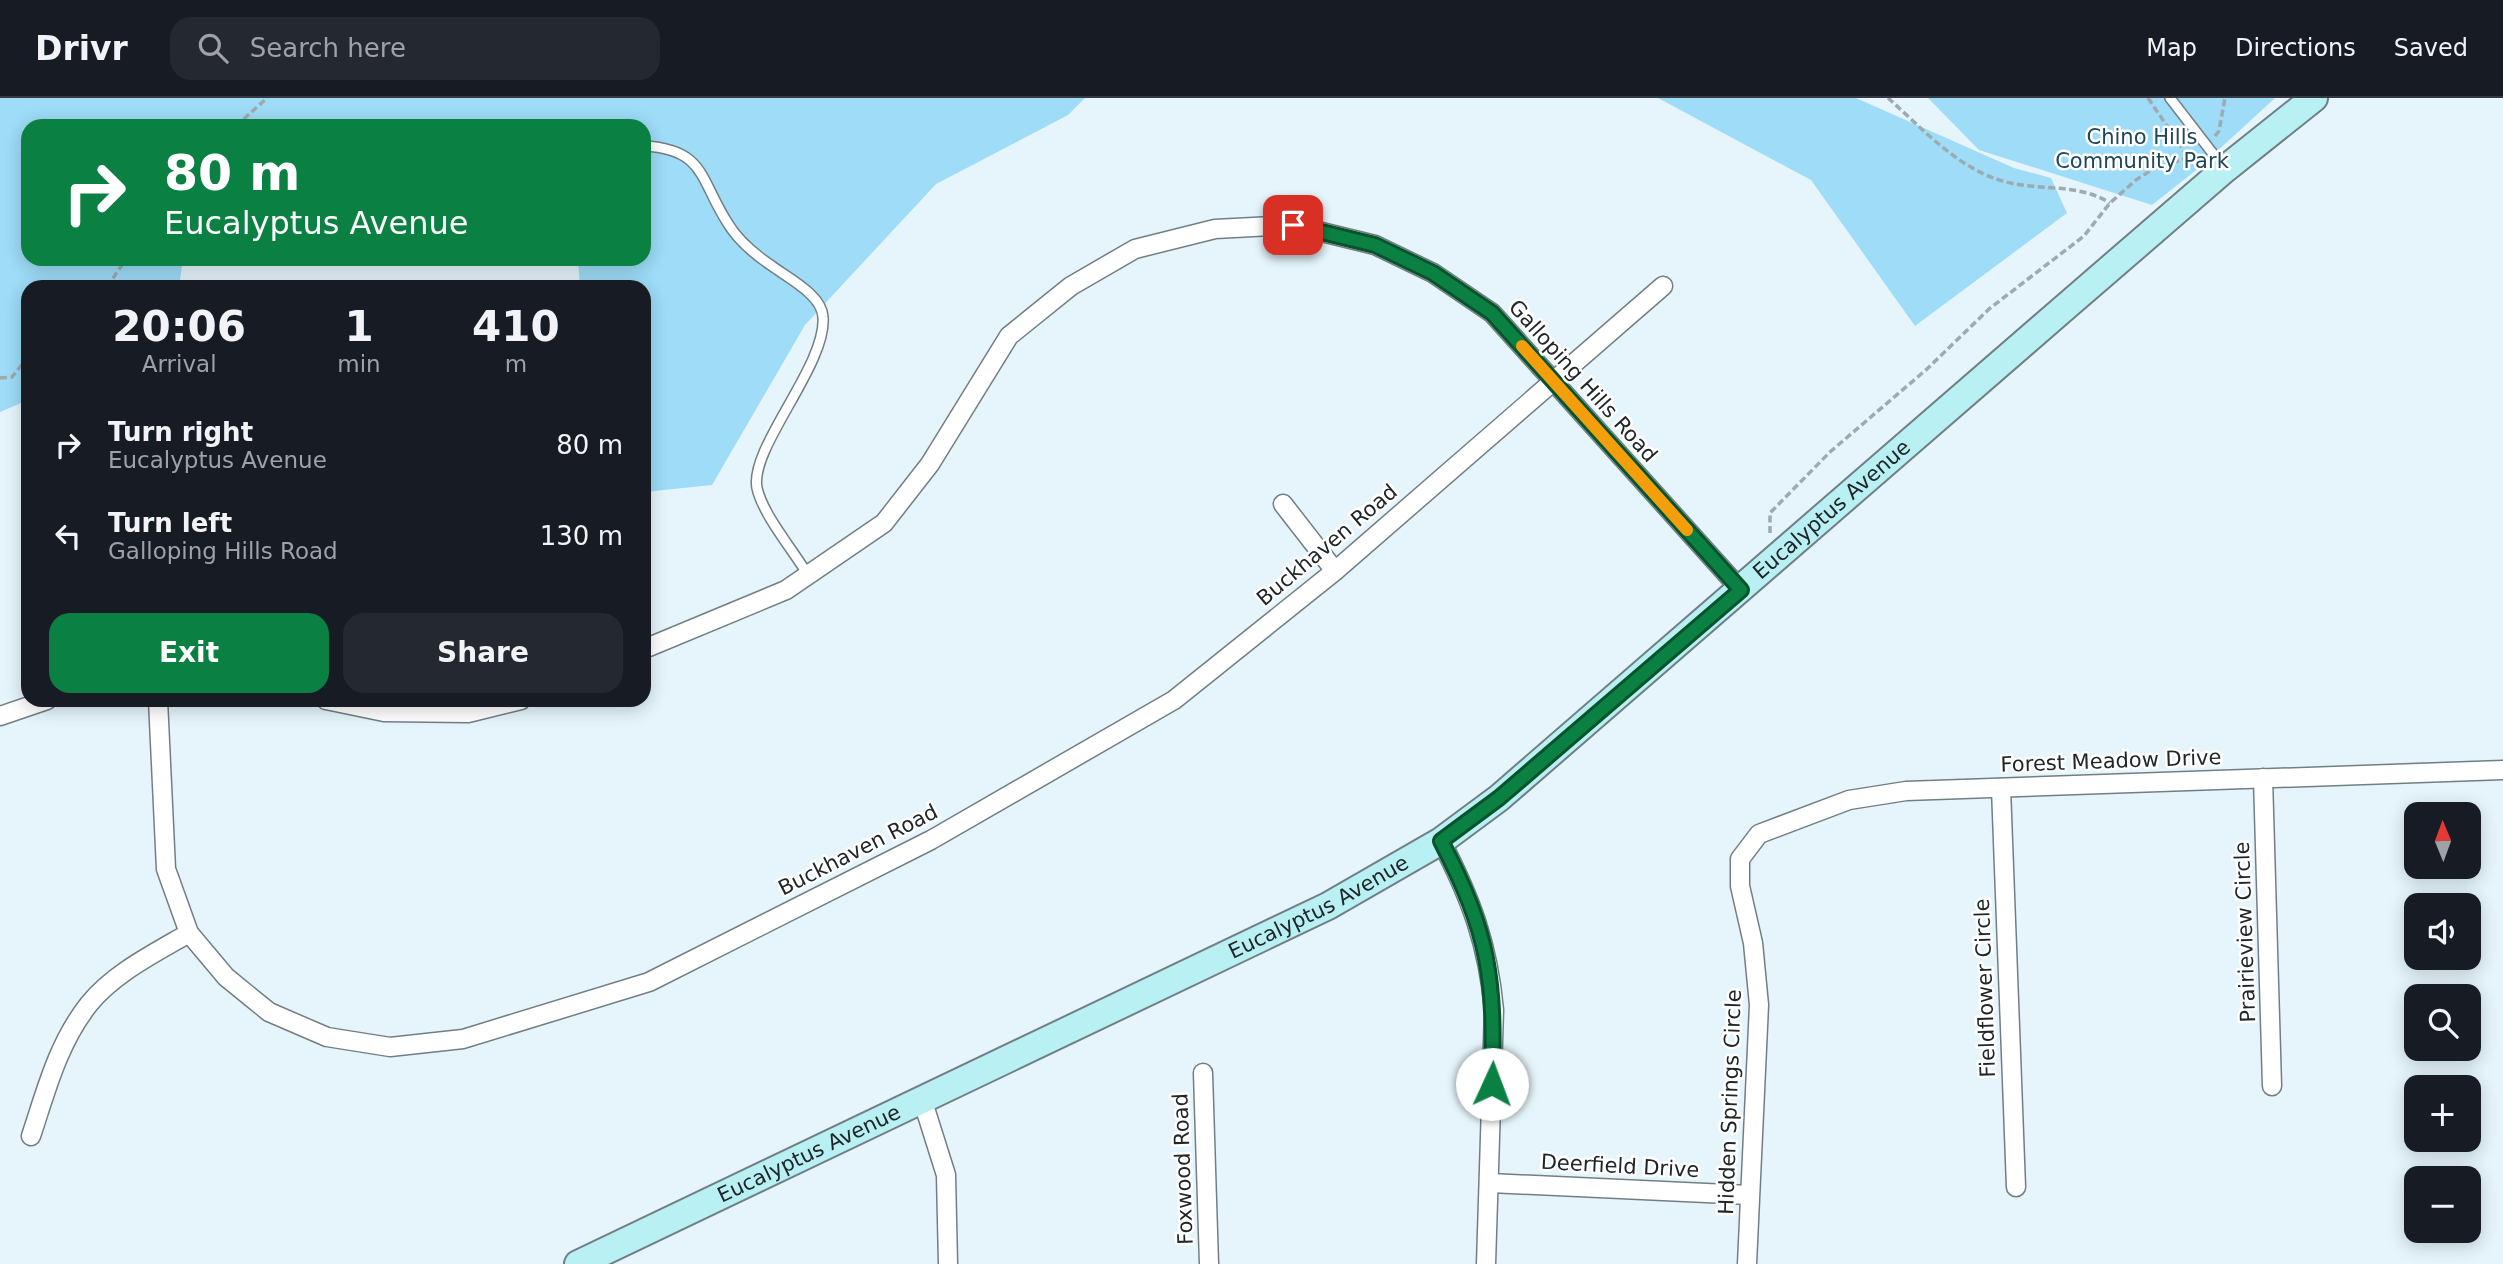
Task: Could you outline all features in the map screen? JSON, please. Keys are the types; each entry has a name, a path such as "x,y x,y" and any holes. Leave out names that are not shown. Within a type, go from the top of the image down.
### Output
{"street":[{"name":"Eucalyptus Avenue","path":"594,1261 1328,906 1441,841 1499,798 2225,169 2314,98"},
{"name":"Galloping Hills Road","path":"651,646 786,590 884,523 930,464 1009,336 1072,286 1135,249 1215,229 1293,225 1375,245 1433,273 1492,313 1741,590"},
{"name":"Buckhaven Road","path":"158,707 166,869 189,933 226,977 269,1012 327,1037 390,1047 463,1039 649,982 931,840 1174,700 1335,571 1663,286"},
{"path":"1283,504 1335,571"},
{"path":"0,716 26,707"},
{"path":"360,707 384,712 468,713 492,707"},
{"name":"Forest Meadow Drive","path":"1740,859 1759,834 1849,800 1906,791 2503,770"},
{"name":"Prairieview Circle","path":"2263,778 2272,1086"},
{"name":"Fieldflower Circle","path":"2001,788 2016,1187"},
{"path":"1441,841 1480,925 1491,981 1494,1010 1486,1264"},
{"name":"Hidden Springs Circle","path":"1740,859 1740,886 1753,943 1759,1005 1747,1264"},
{"path":"31,1136 57,1057 89,1004 133,965 189,933"},
{"name":"Foxwood Road","path":"1203,1073 1209,1264"},
{"path":"923,1102 946,1175 948,1264"},
{"name":"Deerfield Drive","path":"1490,1183 1749,1195"}],"lane":[{"path":"2170,98 2225,169"},
{"path":"651,147 687,155 708,181 726,222 749,250 813,296 824,314 821,340 761,463 757,486 764,505 808,575"}],"path":[{"path":"244,119 267,98"},
{"path":"1888,98 1948,152 1983,173 2007,182 2080,191 2110,203"},
{"path":"2148,98 2188,157"},
{"path":"1784,551 1769,531 1768,519 1786,495 1857,427 1927,369 1989,309 2084,236 2110,203 2153,169 2188,157 2204,145 2219,131 2225,98"},
{"path":"0,377 12,377 21,366"}],"green space":[{"path":"0,98 1085,98 1068,115 936,184 805,325 712,485 651,491 651,280 580,280 578,266 651,266 651,119 21,119 21,266 182,266 180,280 21,280 21,403 0,412"},
{"path":"1658,98 1856,98 2014,168 2051,178 2067,213 1915,326 1811,180"},
{"name":"Chino Hills Community Park","path":"1928,98 2275,98 2200,167 2152,205 1979,150"}],"slow traffic":[{"path":"1522,346 1687,530"}],"route":[{"path":"1293,225 1375,245 1433,273 1492,313 1741,590 1499,798 1441,841 1469,898 1487,952 1494,1010 1492,1084"}]}
